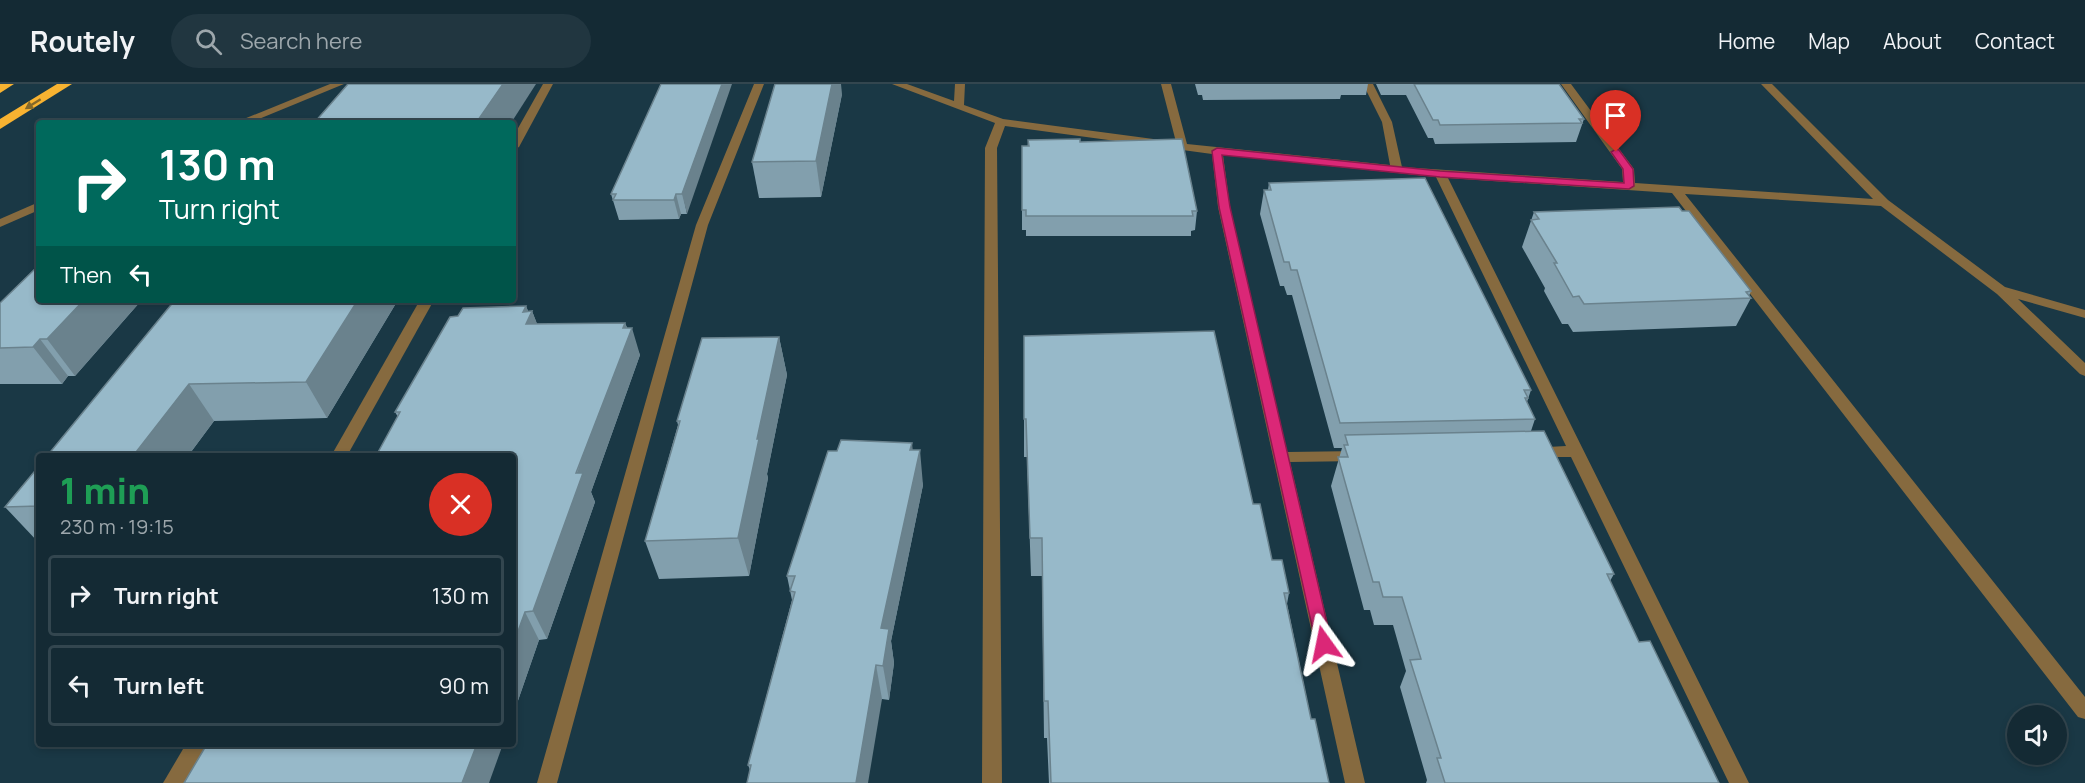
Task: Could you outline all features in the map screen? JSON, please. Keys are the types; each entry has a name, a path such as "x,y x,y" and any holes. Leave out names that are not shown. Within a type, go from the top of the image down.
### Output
{"highway":[{"path":"0,88 8,84"},
{"path":"0,125 66,84"}],"street":[{"path":"248,120 339,84"},
{"path":"516,142 548,84"},
{"path":"547,783 702,225 759,84"},
{"path":"897,84 1001,122 1217,151 1440,174 1884,203"},
{"path":"959,106 960,84"},
{"path":"1167,84 1182,145"},
{"path":"1368,84 1387,122 1397,170"},
{"path":"1566,84 1628,169 1629,186"},
{"path":"1766,84 1884,203 2002,291 2085,371"},
{"path":"992,783 991,148 1001,122"},
{"path":"1217,151 1224,207 1355,783"},
{"path":"1440,174 1739,783"},
{"path":"1676,190 2085,711"},
{"path":"0,223 36,207"},
{"path":"2002,291 2085,314"},
{"path":"341,453 425,303"},
{"path":"1518,453 1577,451"},
{"path":"1282,457 1377,455"},
{"path":"173,783 195,747"}],"building":[{"path":"348,84 503,84 478,120 317,120"},
{"path":"661,84 722,84 682,194 676,194 674,200 613,200 616,194 611,194"},
{"path":"775,84 832,84 816,161 752,162"},
{"path":"1414,84 1559,84 1584,119 1579,119 1582,123 1440,125 1438,120 1433,120"},
{"path":"1080,139 1080,142 1182,139 1197,211 1192,211 1193,216 1026,216 1026,210 1022,210 1022,146 1029,146 1028,140"},
{"path":"1425,178 1531,390 1524,390 1528,398 1525,398 1535,419 1340,423 1297,270 1291,270 1289,262 1284,262 1264,190 1271,190 1269,183"},
{"path":"1679,207 1682,211 1689,211 1751,291 1746,292 1751,298 1584,304 1579,296 1573,297 1554,263 1557,263 1531,220 1539,219 1534,212"},
{"path":"36,268 36,303 81,303 47,339 40,339 33,347 0,348 0,303"},
{"path":"173,303 356,303 306,382 189,384 135,453 49,453"},
{"path":"526,306 523,312 532,311 526,324 625,323 623,328 632,328 576,473 583,473 533,611 525,612 516,637 516,453 378,453 400,412 395,412 450,317 458,316 463,308"},
{"path":"1214,331 1253,504 1260,504 1272,560 1282,560 1289,593 1284,593 1311,719 1315,719 1329,783 1051,783 1048,701 1044,701 1042,538 1030,538 1026,419 1024,419 1024,336"},
{"path":"779,337 738,538 645,541 702,338"},
{"path":"1544,431 1614,574 1607,574 1639,642 1650,641 1719,783 1445,783 1437,758 1441,758 1410,660 1421,659 1402,597 1383,597 1379,582 1373,582 1338,457 1348,457 1344,445 1348,445 1345,435"},
{"path":"841,440 912,443 910,450 920,450 881,628 889,629 883,666 876,665 856,783 747,783 751,765 748,765 795,592 790,591 795,576 787,576 828,451 837,451"},
{"path":"36,470 36,506 5,507"},
{"path":"205,747 476,747 462,783 184,783"}],"route":[{"path":"1324,644 1224,207 1217,151 1440,174 1629,186 1628,169 1616,152"}]}
